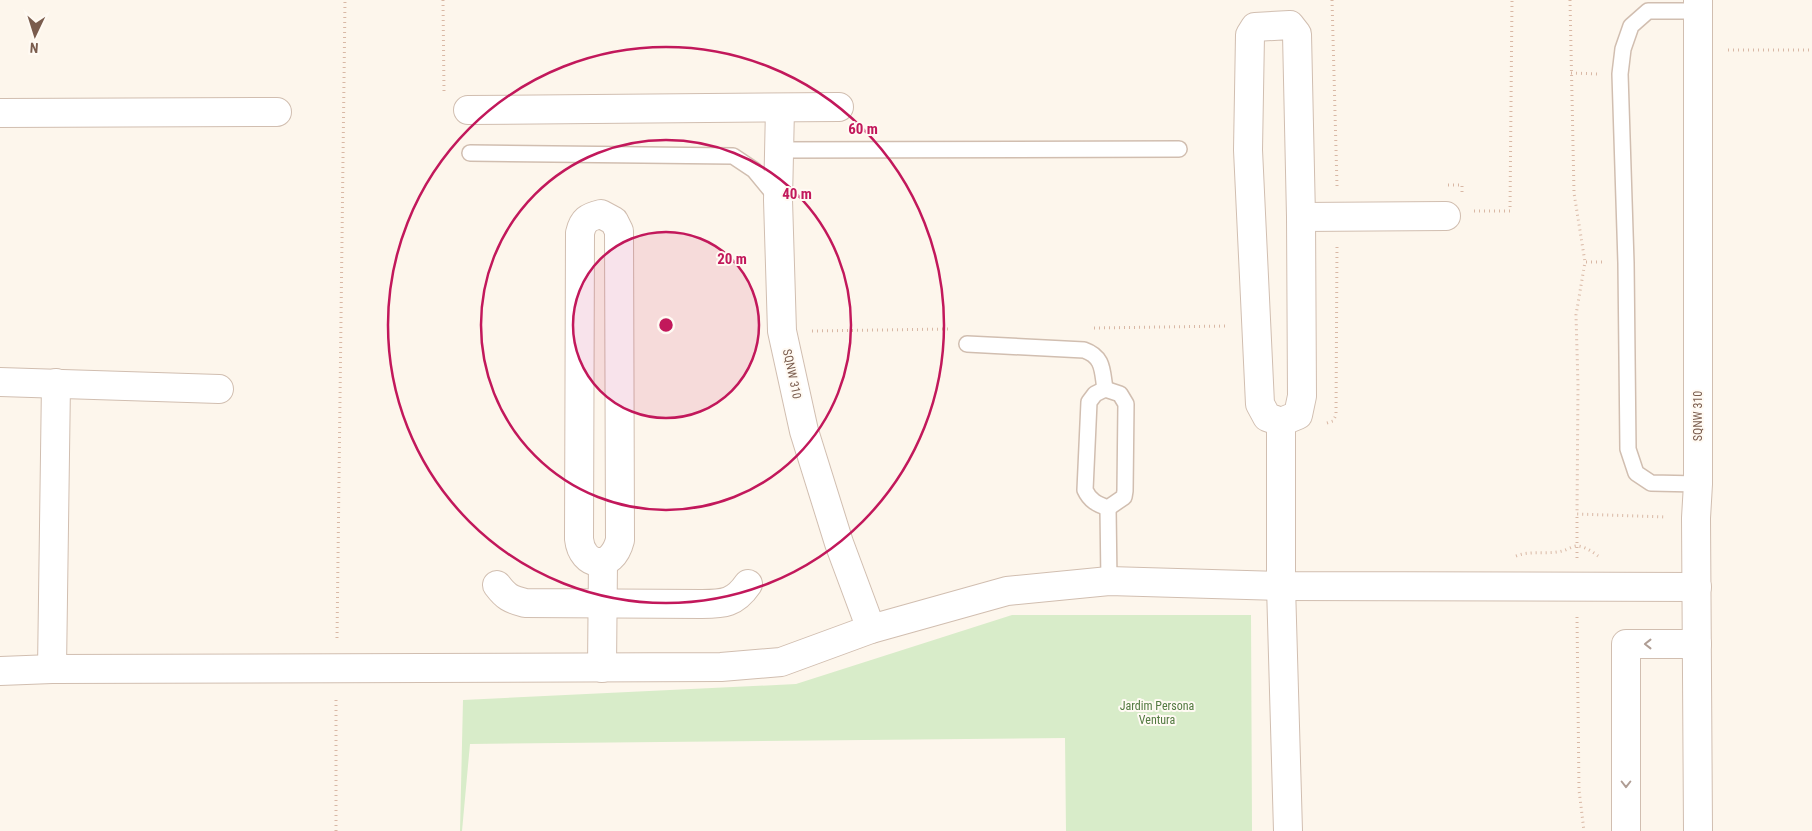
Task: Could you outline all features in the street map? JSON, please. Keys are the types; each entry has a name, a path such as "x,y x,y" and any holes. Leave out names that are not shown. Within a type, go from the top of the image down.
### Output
{"street":[{"name":"SQNW 310","path":"1698,5 1698,484 1696,518 1698,587 1698,831"},
{"path":"1290,25 1297,34 1302,396 1298,415 1281,422 1267,417 1260,404 1248,150 1250,35 1255,27 1290,25"},
{"path":"456,104 839,107"},
{"name":"SQNW 310","path":"780,108 778,200 782,331 804,431 838,544 871,629"},
{"path":"0,114 278,112"},
{"path":"601,214 614,221 619,231 620,540 617,551 612,558 603,562 589,559 582,553 578,539 580,233 582,224 589,217 601,214"},
{"path":"1301,217 1459,214"},
{"path":"0,382 219,389"},
{"path":"52,669 56,383"},
{"path":"1281,422 1282,586 1288,831"},
{"path":"602,668 603,562"},
{"path":"0,671 52,669 721,667 781,662 871,629 1007,591 1109,581 1282,586 1698,587"},
{"path":"497,585 505,595 513,600 525,603 718,604 732,601 742,593 748,584"},
{"path":"1626,831 1626,644 1697,644"}],"lane":[{"path":"1698,5 1648,11 1631,26 1623,50 1620,74 1626,263 1628,449 1636,473 1652,483 1698,484"},
{"path":"778,150 1179,150"},
{"path":"470,153 733,156 754,170 778,200"},
{"path":"967,344 1084,350 1093,353 1099,359 1105,389"},
{"path":"1105,389 1120,394 1126,404 1124,497 1108,508 1088,498 1085,490 1089,402 1095,394 1105,389"},
{"path":"1108,508 1109,581"}],"path":[{"path":"336,831 336,669 345,0"},
{"path":"443,0 456,104"},
{"path":"1332,0 1336,186 1346,186"},
{"path":"1459,214 1510,211 1512,0"},
{"path":"1570,0 1574,192 1585,262 1576,315 1578,385 1577,514 1670,517"},
{"path":"1698,50 1812,50"},
{"path":"1442,185 1462,185 1462,193"},
{"path":"1320,423 1333,421 1336,415 1337,246"},
{"path":"1585,262 1626,263"},
{"path":"1510,558 1534,552 1563,552 1577,546 1590,551 1600,558"}],"green space":[{"name":"Jardim Persona Ventura","path":"1012,615 1251,615 1252,831 1066,831 1065,738 470,744 462,831 460,831 463,700 796,684"}]}
